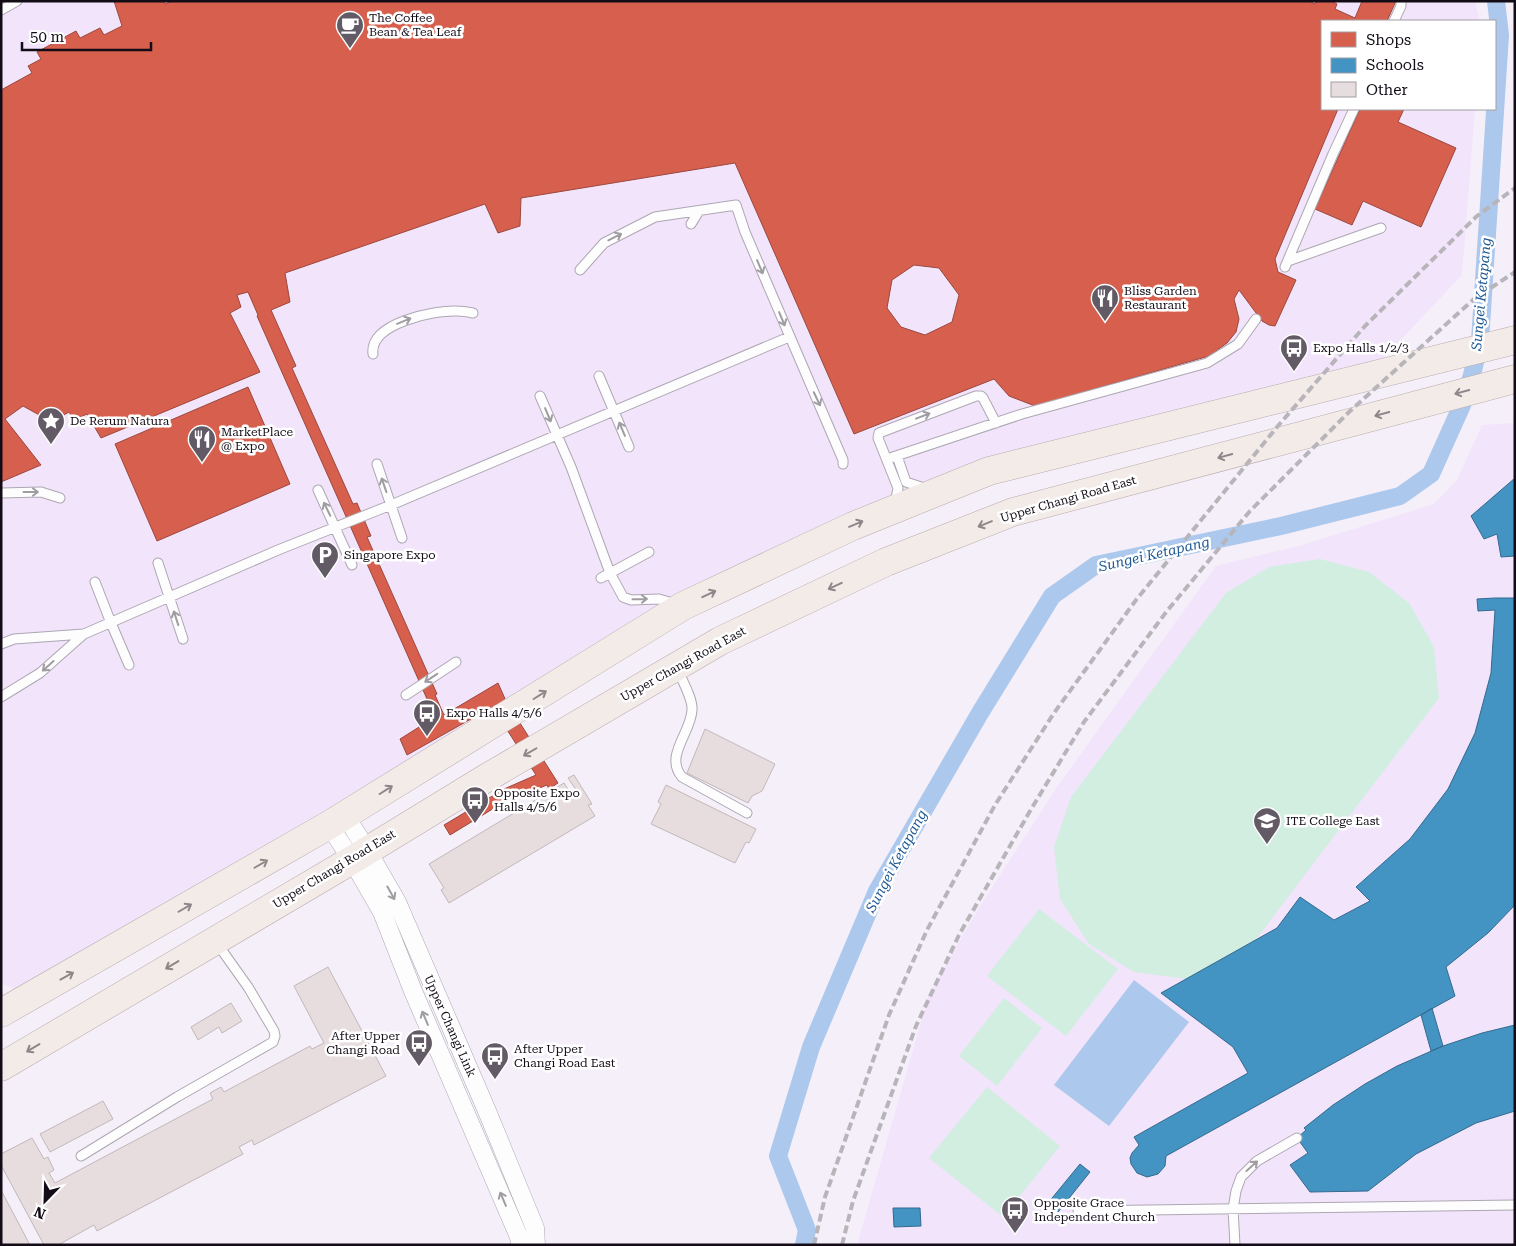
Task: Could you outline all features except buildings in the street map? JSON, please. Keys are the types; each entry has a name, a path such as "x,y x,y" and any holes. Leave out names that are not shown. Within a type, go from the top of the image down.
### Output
{"main road":[{"path":"1,1013 337,820 683,606 853,526 989,471 1502,343"},
{"name":"Upper Changi Road East","path":"1,1067 720,641 886,562 1013,512 1504,381"},
{"path":"1,989 36,993"}],"street":[{"name":"Upper Changi Link","path":"337,820 359,855 397,902 535,1228 536,1245"},
{"name":"Upper Changi Link","path":"359,855 413,991 519,1237 520,1245"}],"lane":[{"path":"1,10 17,1"},
{"path":"1394,20 1401,6 1401,1"},
{"path":"1354,110 1287,264 1381,228"},
{"path":"580,270 604,243 655,217 736,205 745,232 829,425 843,464"},
{"path":"691,224 699,211"},
{"path":"373,354 374,345 386,330 412,318 457,311 473,313"},
{"path":"887,459 1022,414 1207,363 1238,344 1256,319"},
{"path":"1,644 14,639 84,634 278,550 391,505 789,336"},
{"path":"599,376 629,447"},
{"path":"540,396 571,467 610,573 623,597 631,600 659,599 683,606"},
{"path":"894,509 898,488 878,438 879,433 976,396 984,398 996,423"},
{"path":"897,456 906,482 936,492"},
{"path":"377,464 402,538"},
{"path":"318,490 352,565"},
{"path":"1,493 41,492 60,498"},
{"path":"601,578 649,552"},
{"path":"158,563 182,639"},
{"path":"95,582 129,666"},
{"path":"1,697 40,673 84,634"},
{"path":"406,695 456,662"},
{"path":"676,667 687,691 692,709 688,727 676,756 675,765 677,771 682,777 747,813"},
{"path":"81,1156 177,1097 273,1042 276,1036 274,1030 234,965 214,940"},
{"path":"1235,1245 1233,1209 1240,1177 1257,1161 1296,1138"},
{"path":"1078,1211 1515,1205"}],"shaded area":[{"name":"Singapore Expo","path":"1,1 1475,1 1480,20 1321,20 1321,110 1475,110 1462,275 1373,369 994,477 782,567 664,631 26,995 1,983"},
{"name":"ITE College East","path":"1515,423 1515,1245 857,1245 929,994 982,903 1057,787 1216,566 1302,545 1434,504 1457,480 1482,425"}],"green space":[{"path":"1320,559 1369,572 1409,603 1434,647 1439,698 1238,963 1187,979 1134,972 1089,944 1060,899 1054,847 1071,797 1226,593 1269,567"},
{"path":"1039,909 1118,969 1066,1036 987,976"},
{"path":"1004,998 1042,1028 997,1086 959,1056"},
{"path":"987,1087 1060,1146 1003,1217 929,1158"}],"water":[{"path":"1134,980 1189,1022 1109,1126 1054,1085"}],"waterway":[{"name":"Sungei Ketapang","path":"1496,1 1500,35 1496,96"},
{"name":"Sungei Ketapang","path":"804,1245 807,1230 778,1156 811,1047 877,891 980,713 1052,596 1096,565 1281,526 1400,496 1431,474 1462,405 1472,375 1480,341 1495,110"}],"railway":[{"path":"814,1245 825,1197 889,1015 927,930 995,805 1054,713 1136,600 1277,427 1365,326 1477,216 1515,188"},
{"path":"842,1245 853,1201 916,1026 959,935 1030,811 1084,722 1167,611 1250,511 1349,412 1474,299 1515,272"}],"place":[{"name":"The Coffee Bean & Tea Leaf","path":"350,49"},
{"name":"Bliss Garden Restaurant","path":"1105,322"},
{"name":"Expo Halls 1/2/3","path":"1294,372"},
{"name":"De Rerum Natura","path":"51,445"},
{"name":"MarketPlace @ Expo","path":"202,463"},
{"name":"Singapore Expo","path":"325,579"},
{"name":"Expo Halls 4/5/6","path":"427,737"},
{"name":"Opposite Expo Halls 4/5/6","path":"475,824"},
{"name":"ITE College East","path":"1267,845"},
{"name":"After Upper Changi Road","path":"419,1067"},
{"name":"After Upper Changi Road East","path":"495,1080"},
{"name":"Opposite Grace Independent Church","path":"1015,1234"}]}
